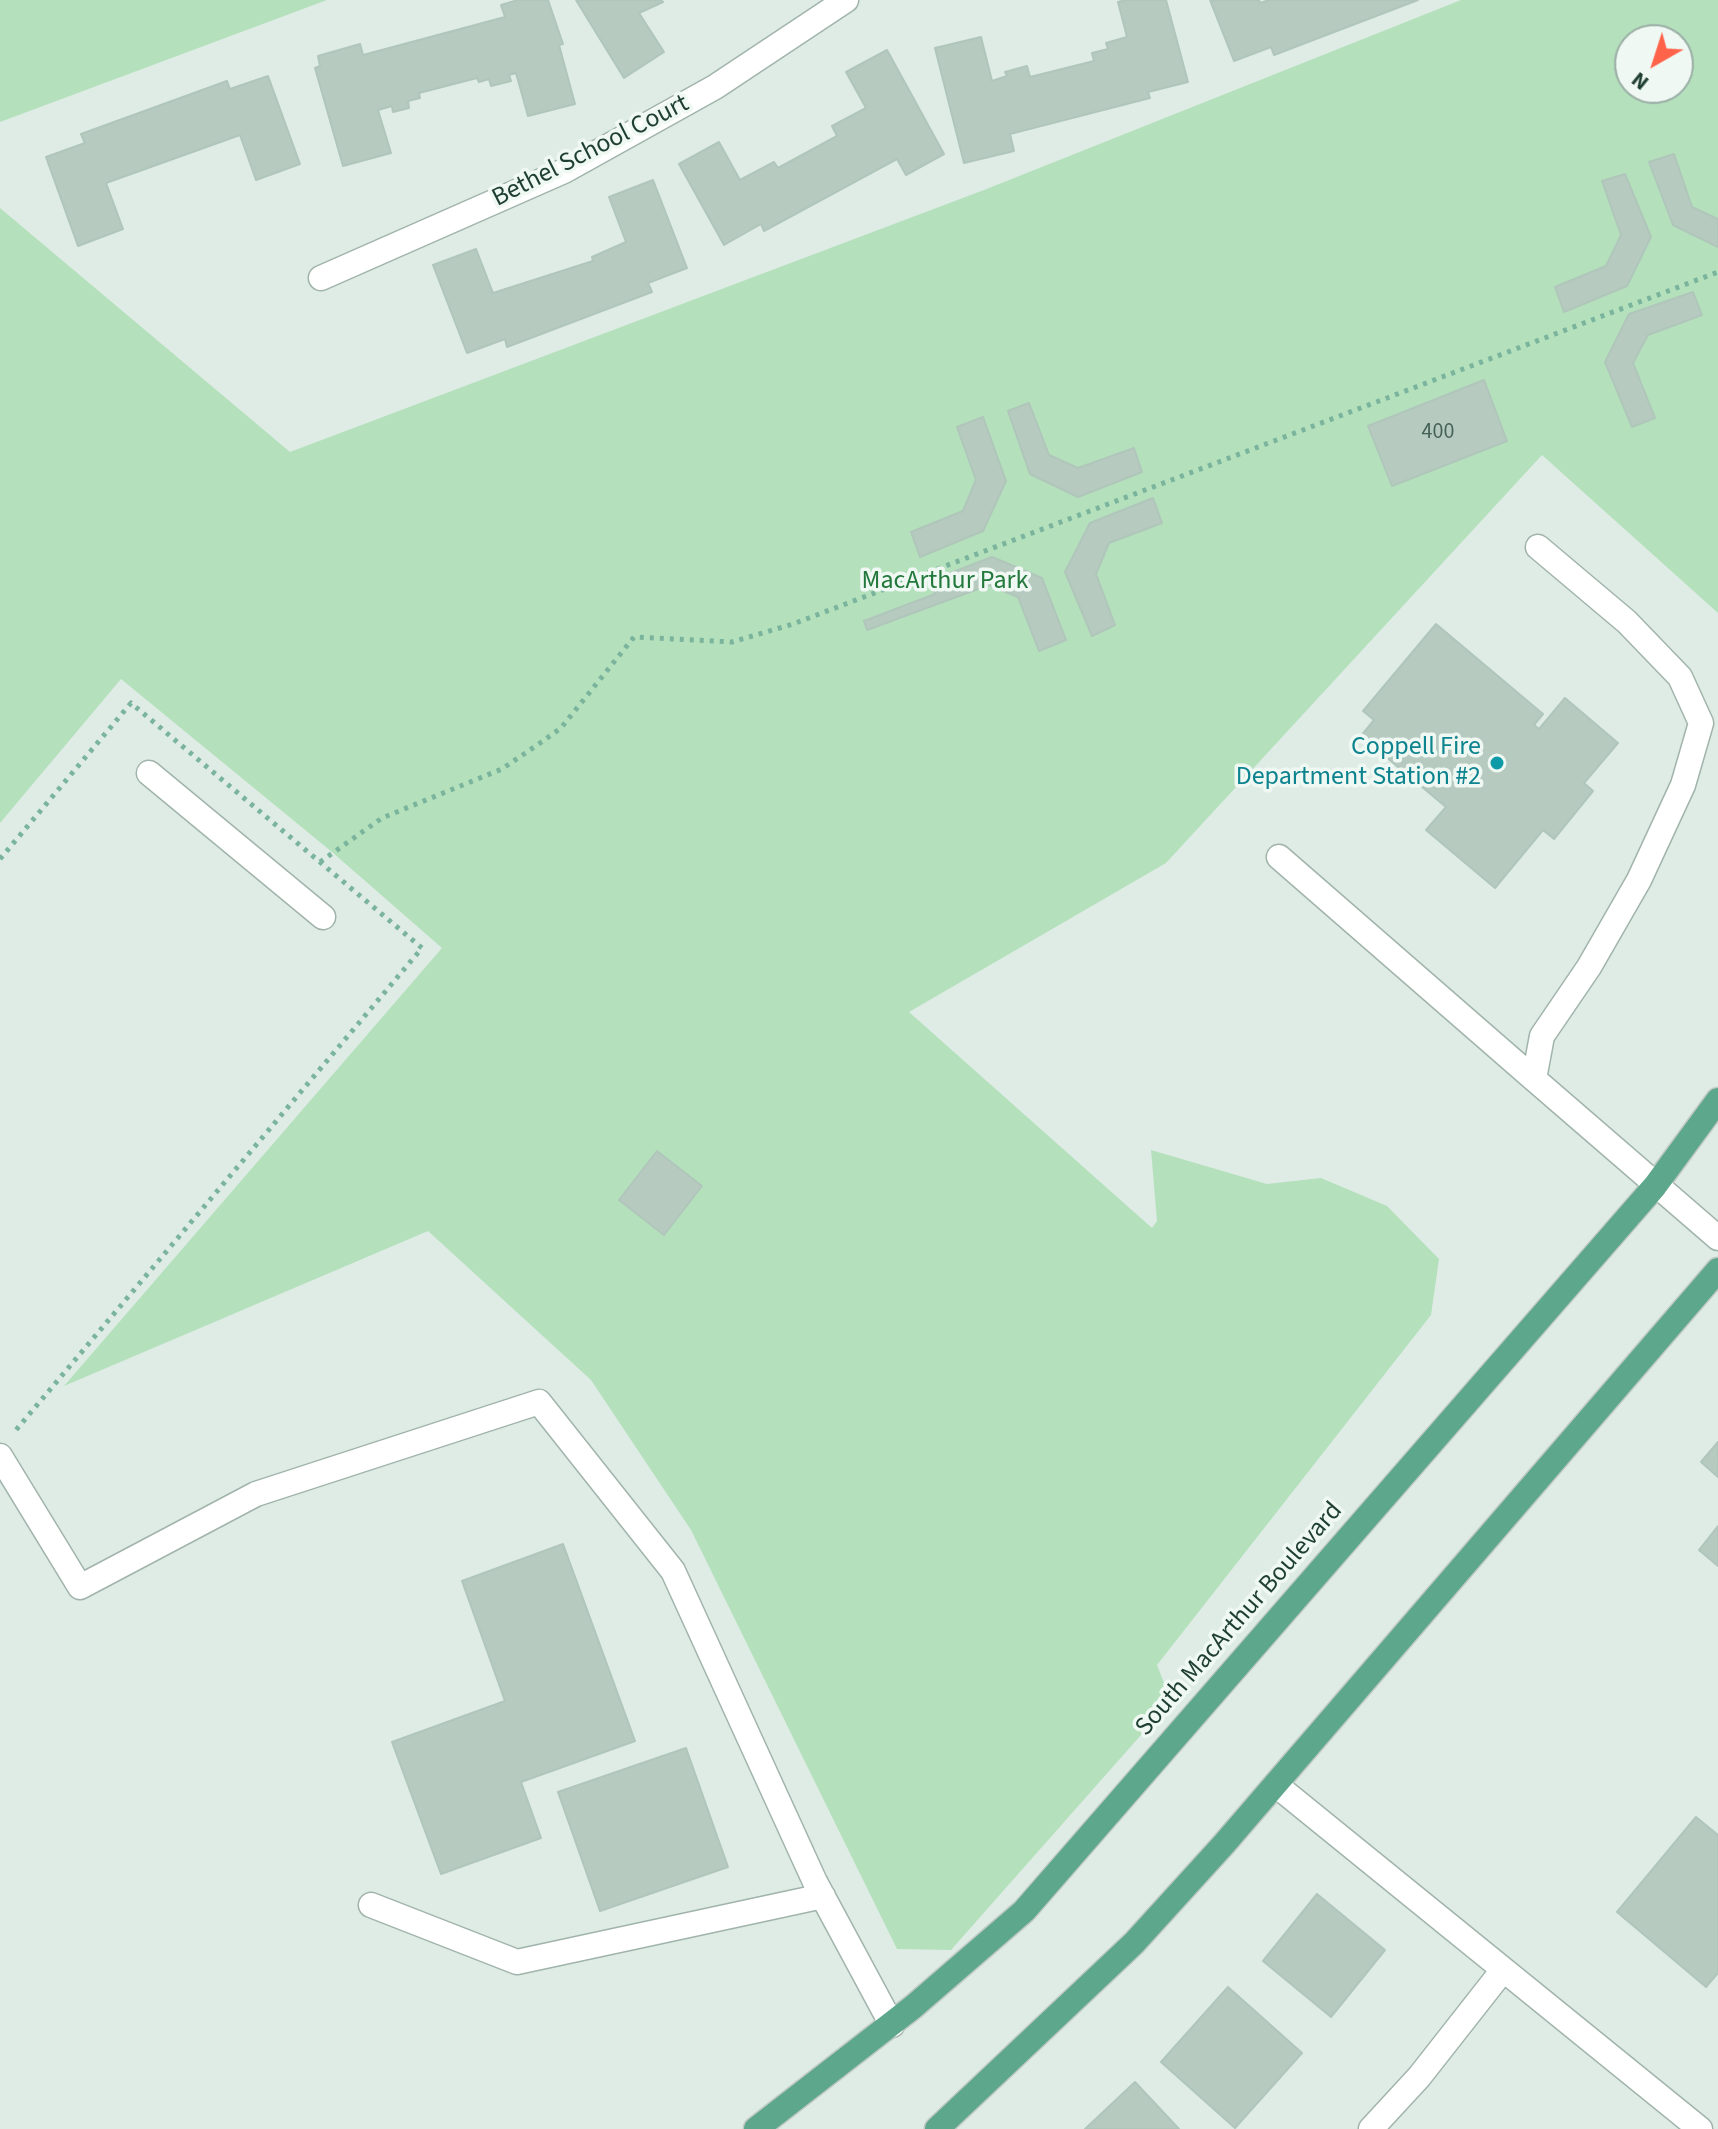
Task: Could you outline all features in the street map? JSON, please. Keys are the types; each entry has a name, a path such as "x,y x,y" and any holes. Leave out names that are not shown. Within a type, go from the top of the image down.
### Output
{"main road":[{"name":"South MacArthur Boulevard","path":"756,2129 892,2025 1024,1911 1655,1186 1718,1100"},
{"path":"937,2129 1134,1943 1276,1785 1718,1270"}],"street":[{"name":"Bethel School Court","path":"321,278 564,171 715,87 846,0"},
{"path":"1534,1079 1542,1036 1589,967 1639,880 1683,785 1701,723 1680,677 1627,622 1538,547"},
{"path":"149,773 323,917"},
{"path":"1279,857 1718,1238"},
{"path":"5,1446 80,1587 256,1494 539,1402 673,1571 823,1896 892,2025"},
{"path":"1276,1785 1700,2129"},
{"path":"371,1905 517,1962 823,1896"},
{"path":"1371,2129 1419,2077 1503,1970"}],"path":[{"path":"320,862 382,818 502,769 561,728 634,637 732,642 793,624 1718,272"},
{"path":"0,859 131,703 422,948 5,1446"}],"green space":[{"path":"0,0 327,0 0,122"},
{"name":"MacArthur Park","path":"1461,0 1718,0 1718,613 1542,455 1166,863 909,1012 1152,1228 1157,1221 1151,1150 1267,1184 1321,1178 1387,1206 1439,1259 1431,1315 1157,1665 1171,1701 951,1950 897,1949 691,1530 591,1380 428,1231 64,1386 442,948 332,852 121,679 0,823 0,208 290,452 984,190"}],"building":[{"path":"518,0 548,0 563,44 559,45 575,104 528,116 516,73 509,75 511,81 491,86 489,79 479,82 477,78 419,93 420,98 408,101 409,108 393,112 392,106 378,110 391,153 343,166 315,68 320,66 318,56 360,44 363,55 505,17 501,5"},
{"path":"576,0 661,0 663,2 639,13 664,52 624,78"},
{"path":"1166,0 1188,82 1148,92 1150,98 1010,134 1014,151 964,163 935,48 981,37 992,81 1007,76 1005,72 1027,66 1030,77 1094,61 1092,53 1108,49 1106,43 1127,37 1118,2"},
{"path":"1210,0 1259,0 1260,3 1269,0 1418,0 1274,55 1271,47 1234,61"},
{"path":"887,50 944,154 906,175 897,159 764,231 761,224 724,245 679,164 719,142 740,180 774,162 778,168 837,136 832,126 866,108 846,72"},
{"path":"268,76 300,164 256,180 240,135 106,183 123,229 78,246 46,157 85,143 81,134 227,81 230,89"},
{"path":"1674,154 1692,207 1718,219 1718,247 1673,225 1649,162"},
{"path":"1625,174 1651,237 1627,286 1564,312 1555,287 1606,266 1621,235 1602,181"},
{"path":"653,180 687,268 648,283 652,292 507,347 505,339 467,353 433,265 476,249 493,293 593,261 592,257 626,242 609,197"},
{"path":"1693,292 1702,315 1648,335 1633,363 1655,418 1632,427 1605,362 1629,314"},
{"path":"1484,380 1507,441 1392,486 1368,426"},
{"path":"1029,403 1049,455 1078,468 1134,448 1142,472 1078,497 1030,474 1008,411"},
{"path":"983,417 1006,481 983,531 920,557 911,532 963,511 976,480 957,427"},
{"path":"1153,498 1162,523 1109,543 1096,574 1115,625 1092,636 1065,572 1090,523"},
{"path":"992,557 1042,578 1066,640 1039,651 1018,597 989,585 867,630 864,621 935,594 930,581"},
{"name":"Coppell Fire Department Station #2","path":"1436,624 1543,714 1534,725 1539,729 1565,698 1618,743 1584,783 1593,791 1554,839 1543,830 1495,888 1426,830 1446,807 1361,736 1374,720 1363,711"},
{"path":"657,1151 702,1186 664,1235 619,1200"},
{"path":"1718,1442 1718,1477 1701,1462"},
{"path":"1718,1526 1718,1566 1699,1550"},
{"path":"563,1544 635,1741 521,1782 541,1838 441,1874 392,1742 505,1701 462,1581"},
{"path":"686,1748 728,1867 600,1911 558,1792"},
{"path":"1696,1817 1718,1835 1718,1973 1706,1987 1617,1912"},
{"path":"1317,1894 1385,1950 1331,2017 1263,1961"},
{"path":"1228,1987 1302,2053 1235,2128 1161,2062"},
{"path":"1135,2082 1179,2129 1085,2129"}],"place":[{"name":"Coppell Fire Department Station #2","path":"1497,763"}]}
